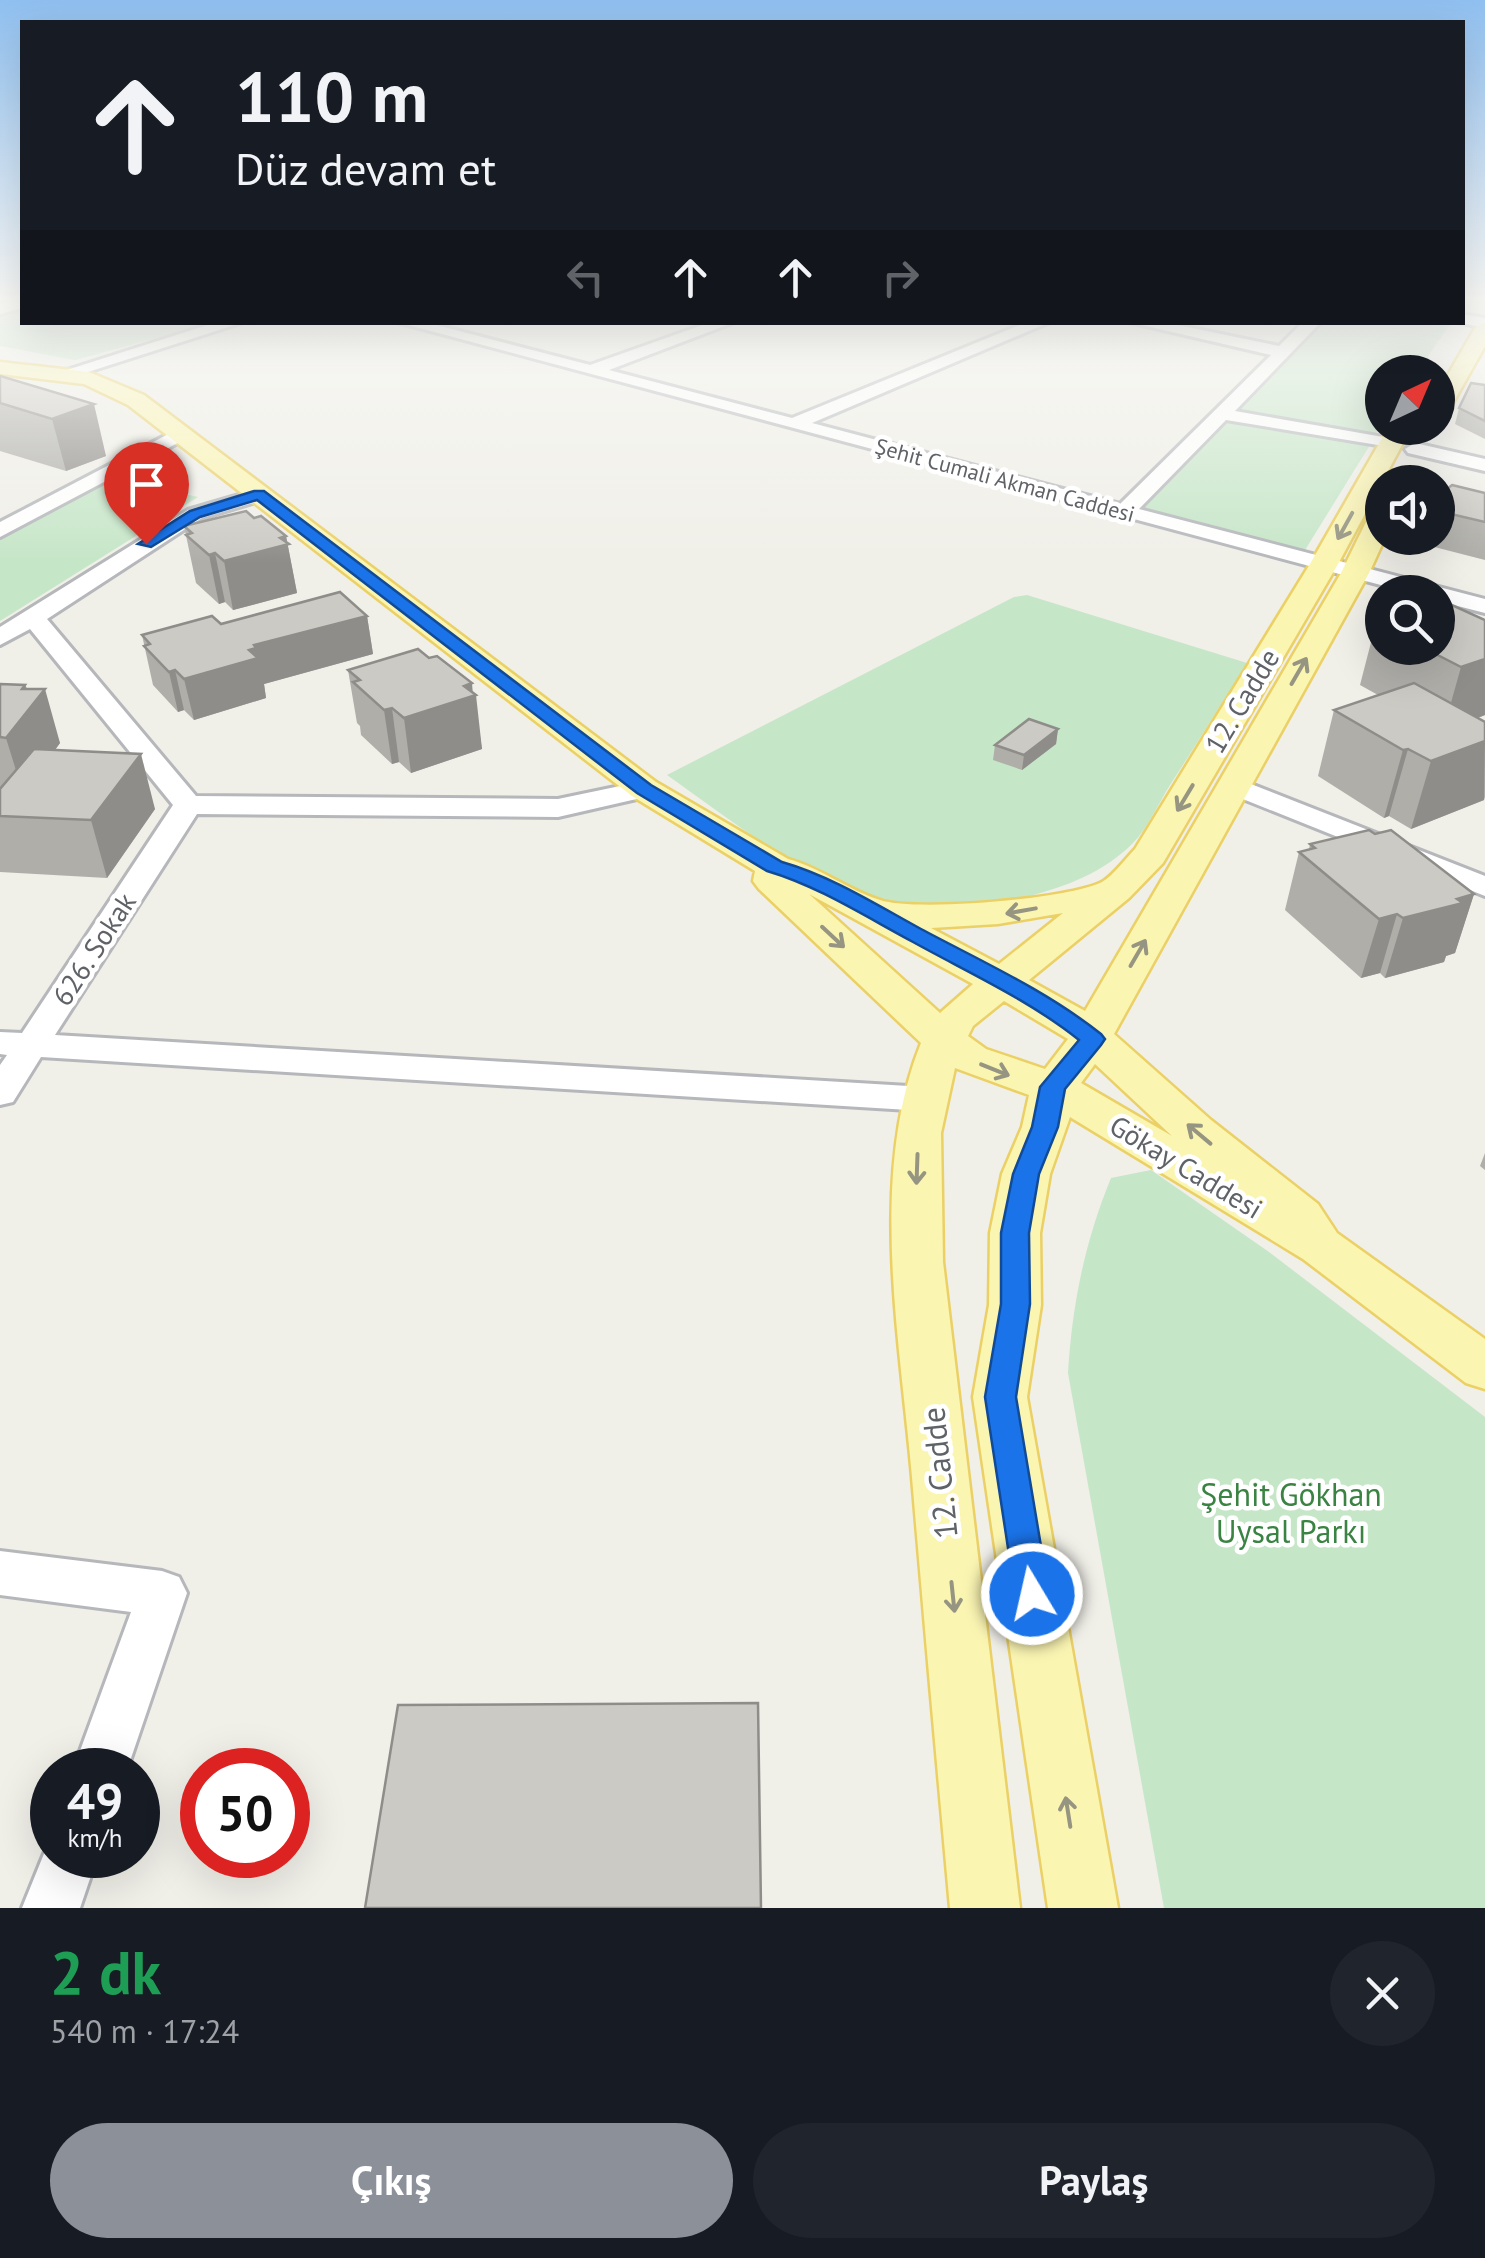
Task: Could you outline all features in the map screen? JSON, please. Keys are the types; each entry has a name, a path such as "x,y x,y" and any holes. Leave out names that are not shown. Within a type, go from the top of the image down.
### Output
{"main road":[{"path":"14,391 31,385"},
{"path":"110,385 136,400 644,789 775,866 869,910 1001,983"},
{"name":"12. Cadde","path":"1053,1087 1093,1039 1233,785 1340,568 1407,445"},
{"name":"12. Cadde","path":"985,1908 918,1262 916,1181 925,1099 944,1040 968,1007 1116,890 1150,855 1340,568 1365,537"},
{"path":"775,866 772,881 944,1040"},
{"path":"869,910 969,917 1046,906 1116,890"},
{"name":"Gökay Caddesi","path":"1001,983 1058,1011 1093,1039 1195,1131 1301,1216 1320,1246"},
{"name":"Gökay Caddesi","path":"944,1040 990,1068 1053,1087 1320,1246 1485,1368"},
{"path":"1053,1087 1045,1127 1026,1174 1015,1233 1016,1304 1000,1397 1084,1908"}],"street":[{"name":"Şehit Cumali Akman Caddesi","path":"643,385 1366,575"},
{"path":"794,424 889,385"},
{"path":"1125,512 1250,385"},
{"path":"1222,414 1365,436"},
{"path":"0,531 180,434"},
{"path":"1415,445 1485,465"},
{"path":"0,638 195,514 259,494"},
{"name":"Şehit Cumali Akman Caddesi","path":"1455,598 1485,606"},
{"path":"33,617 188,805 558,808 644,789"},
{"path":"1233,785 1485,888"},
{"name":"626. Sokak","path":"0,1093 15,1044 188,805"},
{"path":"15,1044 925,1099"},
{"path":"0,1573 162,1594 108,1748"},
{"path":"51,1908 62,1878"}],"green space":[{"path":"1258,385 1365,385 1363,437 1232,411"},
{"path":"1227,418 1370,445 1305,550 1291,550 1139,509"},
{"path":"108,477 198,497 0,621 0,535"},
{"path":"1027,595 1247,663 1138,837 1109,863 1083,878 1026,897 971,907 922,906 876,898 792,861 667,775 1014,597"},
{"name":"Şehit Gökhan Uysal Parkı","path":"1151,1170 1269,1252 1485,1417 1485,1908 1164,1908 1068,1373 1081,1274 1111,1178"}],"building":[{"path":"0,385 30,385 94,404 52,419 0,403"},
{"path":"1470,385 1485,385 1485,421 1459,408"},
{"path":"1455,486 1485,493 1485,522 1455,515"},
{"path":"246,511 254,518 261,516 286,536 280,538 289,544 224,561 215,553 209,555 186,535 192,533 184,526"},
{"path":"340,592 367,616 254,645 256,648 249,650 258,658 184,679 175,670 169,672 144,646 150,644 142,635 212,616 221,624"},
{"path":"1455,606 1485,620 1485,659 1461,667 1455,664"},
{"path":"418,649 429,658 437,656 472,683 464,686 476,695 404,718 392,708 384,710 353,682 360,680 348,670"},
{"path":"1414,683 1485,722 1485,741 1431,761 1403,750 1334,710"},
{"path":"0,684 45,689 6,738 0,737"},
{"path":"1029,719 1058,729 1024,755 995,745"},
{"path":"34,749 141,754 91,820 0,816 0,789"},
{"path":"1369,830 1375,834 1391,830 1474,894 1457,899 1463,903 1403,918 1397,914 1379,919 1299,852 1315,848 1310,844"},
{"path":"758,1703 761,1908 365,1908 398,1705"}],"route":[{"path":"146,544 195,514 259,494 644,789 775,866 869,910 1042,1002 1093,1039 1053,1087 1045,1127 1026,1174 1015,1233 1016,1304 1000,1397 1032,1594"}]}
